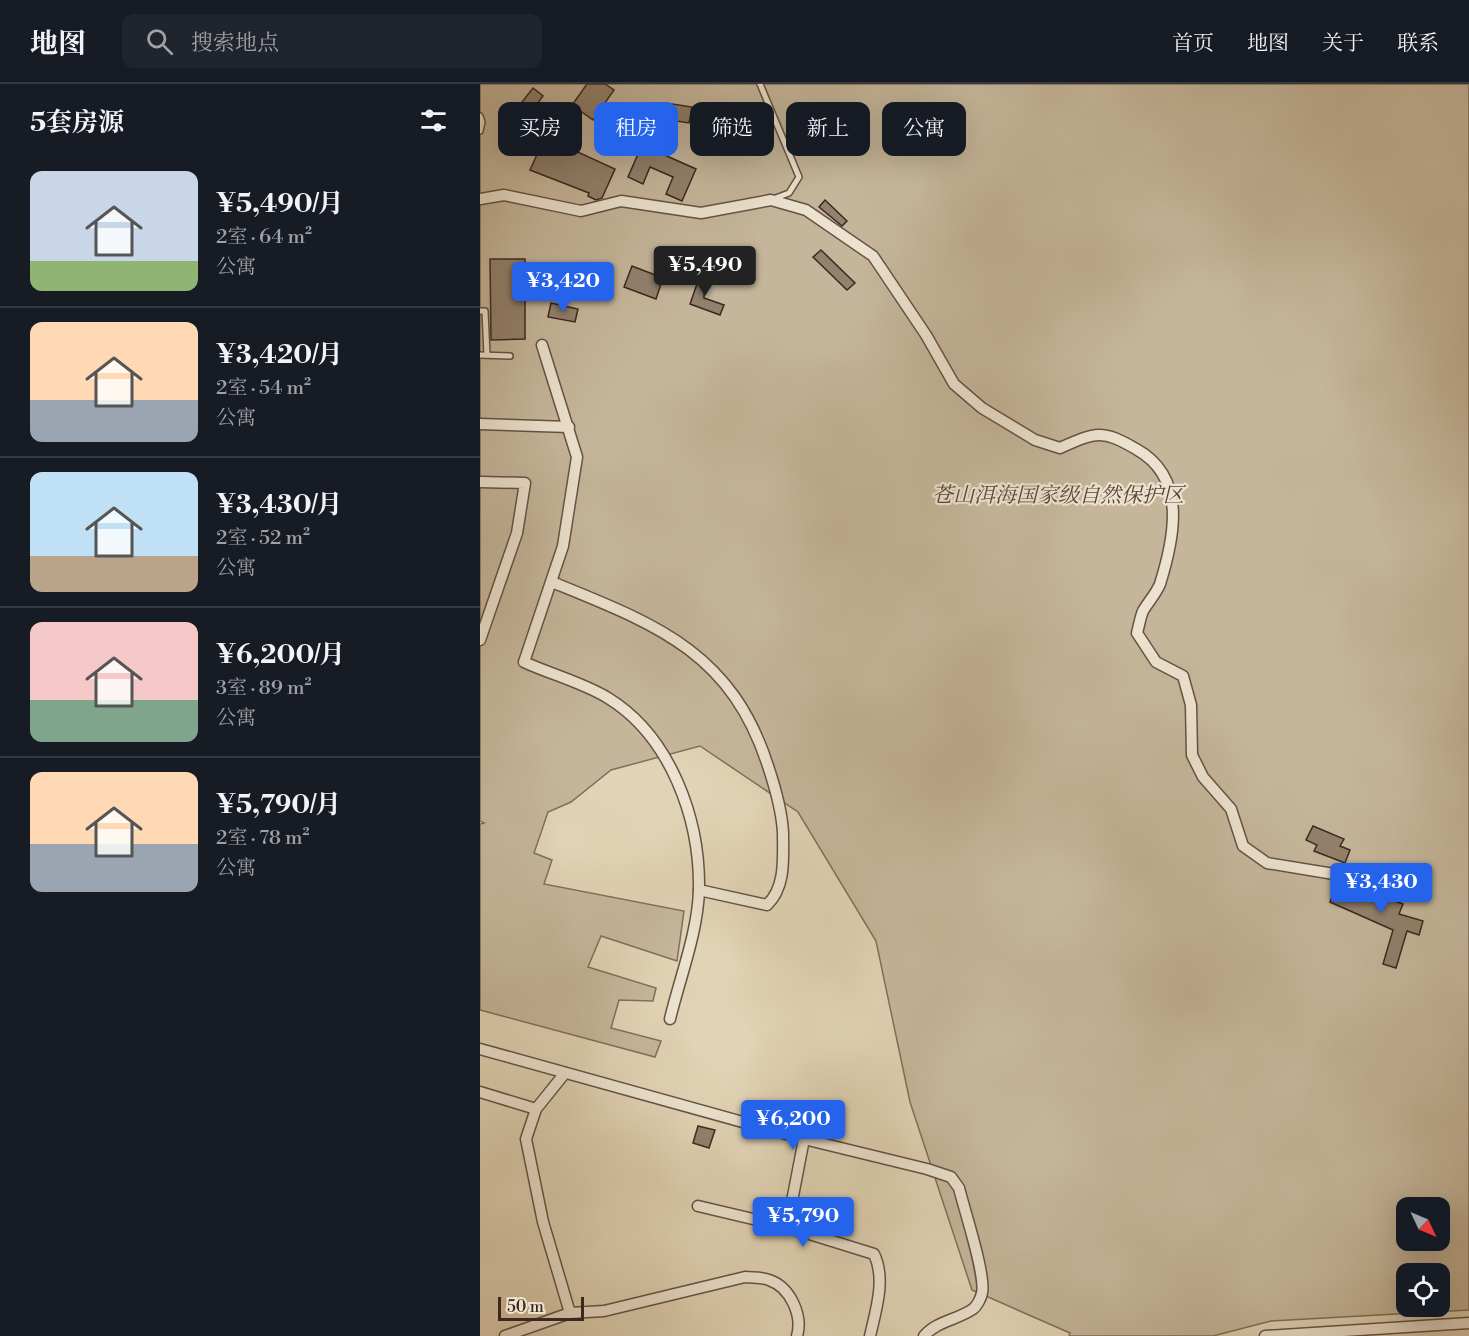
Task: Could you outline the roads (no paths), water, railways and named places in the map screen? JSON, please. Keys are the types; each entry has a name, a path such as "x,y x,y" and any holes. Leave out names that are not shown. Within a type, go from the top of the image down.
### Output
{"street":[{"path":"480,199 504,195 580,211 621,201 701,213 771,200 806,210 873,256 926,335 954,384 982,408 1035,440 1060,448 1084,438 1110,434 1152,458 1169,481 1174,521 1159,586 1143,612 1137,633 1156,662 1183,676 1191,705 1192,755 1203,777 1231,809 1243,846 1267,863 1340,875"},
{"path":"542,345 577,457 563,546 524,662 608,698 643,725 669,763 690,816 699,890 690,938 670,1018"},
{"path":"480,424 569,427"},
{"path":"480,482 525,483 517,533 481,633"},
{"path":"552,582 629,613 698,654 743,710 759,739 783,823 783,856 778,894 767,905 699,890"},
{"path":"480,1049 804,1139 927,1168 951,1178 959,1188 982,1293 976,1307 959,1317 937,1324 924,1336"},
{"path":"566,1072 536,1108 526,1139 543,1221 570,1313"},
{"path":"480,1092 536,1108"},
{"path":"788,1227 804,1139"},
{"path":"698,1206 788,1227 874,1254 880,1268 877,1309 870,1336"},
{"path":"505,1336 570,1313 604,1311 745,1277 769,1280 784,1288 797,1310 797,1336"},
{"path":"1265,1336 1469,1323"}],"lane":[{"path":"760,84 799,177 789,193 771,200"},
{"path":"480,116 482,122 480,131"},
{"path":"480,311 485,311 487,355"},
{"path":"480,355 510,356"}],"park label":[{"name":"苍山洱海国家级自然保护区","path":"1058,495"}]}
